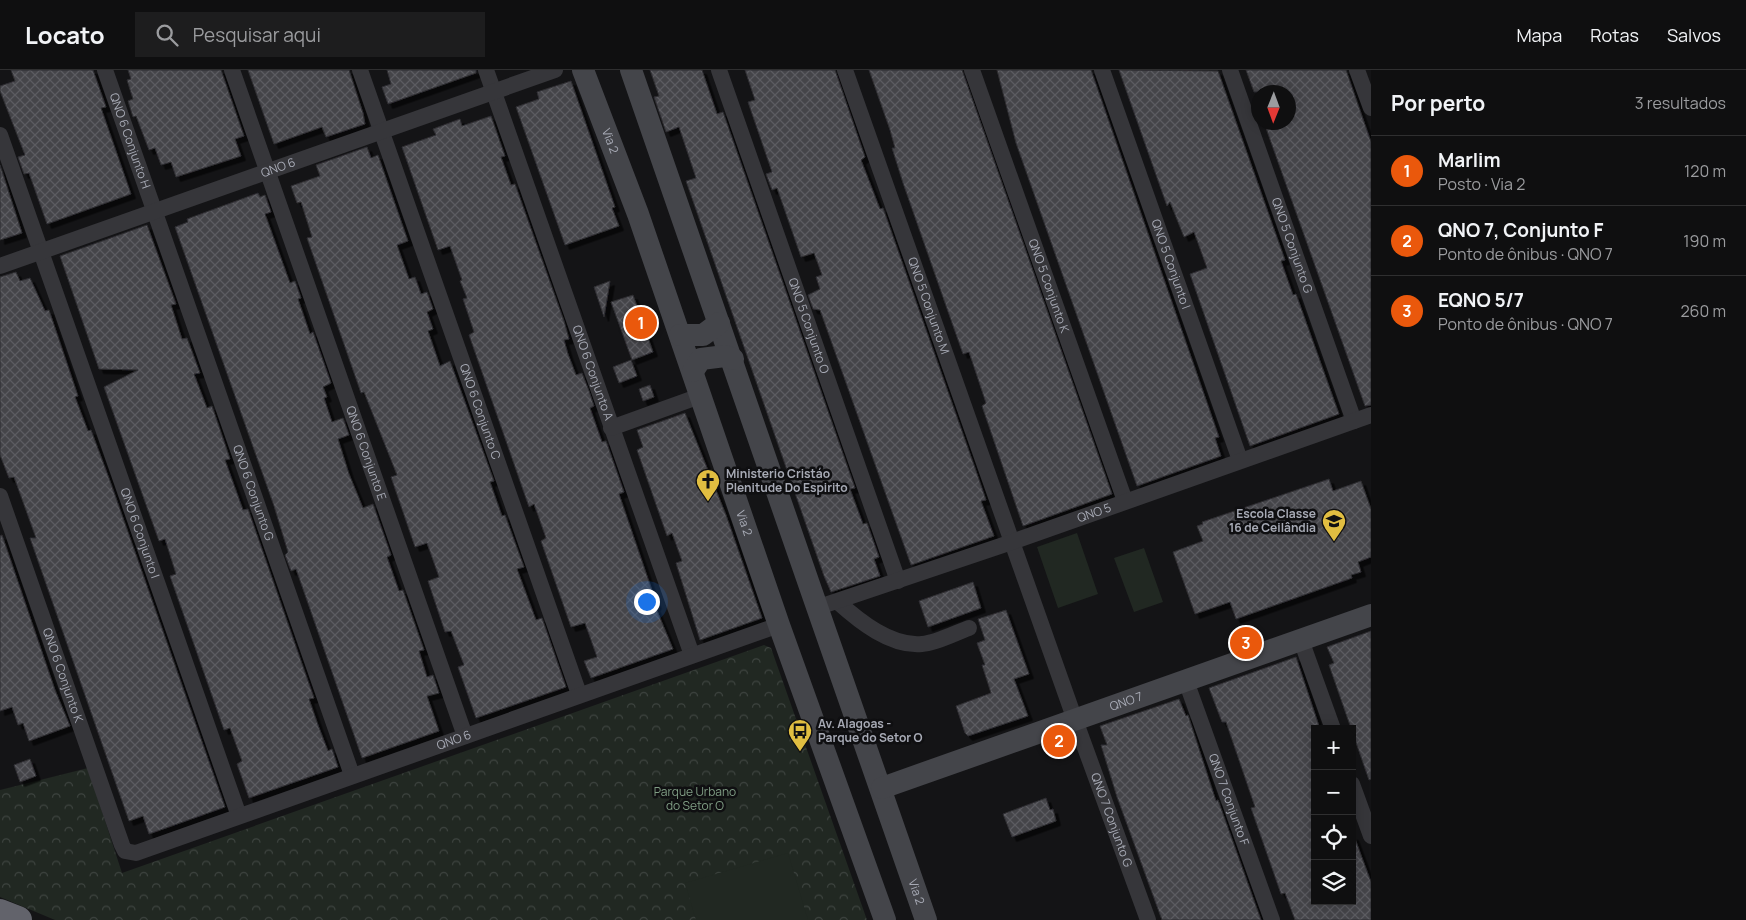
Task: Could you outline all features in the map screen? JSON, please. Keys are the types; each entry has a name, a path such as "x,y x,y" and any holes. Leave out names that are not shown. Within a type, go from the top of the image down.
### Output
{"highway":[{"path":"0,913 18,920"}],"main road":[{"name":"Via 2","path":"583,70 638,214 779,625 885,920"},
{"name":"Via 2","path":"631,70 733,359 816,608 882,788 904,859 926,920"},
{"path":"680,335 703,335 719,323"},
{"path":"693,371 701,359 725,356 733,359"},
{"name":"QNO 7","path":"882,788 1371,615"},
{"path":"868,872 877,878 888,878 897,873 904,859"}],"street":[{"name":"QNO 6 Conjunto H","path":"105,70 154,211"},
{"name":"QNO 6 Conjunto E","path":"232,70 465,736"},
{"name":"QNO 6 Conjunto C","path":"360,70 579,694"},
{"name":"QNO 6 Conjunto A","path":"486,70 692,655"},
{"name":"QNO 6","path":"0,266 555,70"},
{"name":"QNO 5 Conjunto O","path":"719,70 898,581"},
{"name":"QNO 5 Conjunto M","path":"846,70 1075,720"},
{"name":"QNO 5 Conjunto K","path":"972,70 1125,501"},
{"name":"QNO 5 Conjunto I","path":"1102,70 1240,460"},
{"name":"QNO 5 Conjunto G","path":"1230,70 1354,421"},
{"path":"1357,70 1371,108"},
{"name":"QNO 6 Conjunto I","path":"0,135 239,816"},
{"name":"QNO 6 Conjunto G","path":"154,211 352,775"},
{"path":"611,428 700,396"},
{"name":"QNO 5","path":"816,608 1012,542 1371,415"},
{"name":"QNO 6 Conjunto K","path":"0,496 122,845 130,853"},
{"path":"838,602 854,617 896,640 922,644 969,628"},
{"name":"QNO 6","path":"130,853 136,853 579,694 779,625"},
{"path":"1301,640 1331,725"},
{"name":"QNO 7 Conjunto F","path":"1186,681 1272,920"},
{"name":"QNO 7 Conjunto G","path":"1075,720 1148,920"},
{"path":"1356,795 1371,836"}],"green space":[{"path":"1077,533 1098,594 1058,608 1037,547"},
{"path":"1144,548 1163,602 1134,612 1114,558"},
{"name":"Parque Urbano do Setor O","path":"764,645 771,648 867,920 55,920 0,897 0,790 88,768 122,873"},
{"path":"788,853 808,920 696,920 685,883"}],"building":[{"path":"11,70 93,70 106,107 101,108 131,194 47,224 29,173 24,174 18,157 25,155 0,91 0,86 15,81"},
{"path":"128,70 221,70 244,136 235,139 241,156 176,177 171,162 161,165 155,148 149,150 136,116 133,117 128,101 133,99 127,80 131,79"},
{"path":"248,70 349,70 365,124 326,137 322,127 274,144"},
{"path":"387,70 476,70 476,73 388,104 382,87 391,84"},
{"path":"650,70 702,70 717,114 723,112 855,488 850,489 863,524 867,523 879,557 874,559 880,576 831,592 686,181 696,178 679,127 666,132 654,97 659,96"},
{"path":"745,70 835,70 865,157 861,160 880,209 883,208 975,468 986,500 981,501 994,536 911,565 820,310 813,309 808,295 820,289 816,277 822,275 814,253 801,257 777,188 772,190 766,174 772,172 748,102 755,100"},
{"path":"869,70 962,70 1112,494 1023,526 982,406 986,403 969,352 963,354 903,183 892,148 895,148 890,130"},
{"path":"997,70 1091,70 1219,437 1215,438 1221,456 1137,486 1016,143"},
{"path":"1119,70 1218,71 1285,260 1281,261 1293,295 1296,294 1339,414 1250,446 1190,274 1207,268 1194,232 1184,237 1170,202 1167,206"},
{"path":"1246,70 1346,70 1371,142 1371,405 1365,406 1267,131 1296,130 1296,85 1251,85"},
{"path":"571,81 615,207 612,208 619,226 565,245 516,107 539,99 537,92"},
{"path":"491,116 505,156 501,157 511,185 515,184 564,321 569,339 564,340 568,354 576,375 582,373 594,406 590,408 602,442 606,441 624,492 619,494 657,605 655,606 673,649 591,678 584,661 597,657 585,623 571,627 541,541 546,538 534,504 529,507 469,335 474,332 463,299 467,298 460,281 462,280 450,246 438,250 402,147 436,135 433,129 460,119 462,126"},
{"path":"367,147 371,158 378,155 408,241 397,245 409,279 415,277 421,294 427,292 433,309 427,312 433,329 428,331 440,366 450,361 494,481 490,482 502,516 505,515 524,567 517,569 536,620 542,618 566,687 476,718 458,667 464,665 451,631 445,632 428,581 439,577 427,543 415,547 391,477 397,475 364,392 361,393 307,238 312,237 301,202 297,203 291,186 320,176 316,165"},
{"path":"0,165 22,233 0,240"},
{"path":"258,193 260,197 265,195 271,212 265,214 290,283 295,281 301,298 298,299 310,334 313,332 331,383 323,387 327,397 324,398 332,422 343,418 349,435 338,439 349,474 363,508 373,504 391,555 387,557 399,591 403,590 424,650 419,651 427,677 433,675 439,693 427,696 439,731 362,758 296,569 291,571 285,555 288,552 274,506 175,227 188,222 187,219"},
{"path":"147,225 176,304 171,305 182,339 187,338 200,373 194,374 207,408 212,406 230,459 225,460 243,510 248,509 314,698 309,699 318,725 328,751 332,749 338,767 249,798 237,764 242,761 230,728 224,730 170,576 176,574 165,539 159,541 104,387 138,370 99,369 60,256"},
{"path":"16,272 20,281 30,278 45,311 49,310 78,396 75,397 88,431 91,430 110,481 225,807 149,834 143,816 129,821 30,538 36,538 14,477 9,478 0,455 0,277"},
{"path":"610,281 604,317 594,287"},
{"path":"633,295 653,352 632,360 611,302"},
{"path":"631,360 637,376 619,383 613,367"},
{"path":"650,385 654,397 643,401 639,389"},
{"path":"685,413 726,515 762,618 700,640 676,563 682,561 672,533 667,536 637,450 643,447 637,430"},
{"name":"Escola Classe 16 de Ceilândia","path":"1329,479 1333,491 1361,481 1371,509 1371,557 1358,562 1361,572 1351,575 1352,578 1236,619 1230,602 1195,614 1173,552 1203,541 1197,526 1203,524 1202,522"},
{"path":"2,535 55,690 70,726 29,741 23,723 18,725 12,707 0,711 0,536"},
{"path":"973,582 981,608 928,627 919,601"},
{"path":"1006,610 1029,674 1014,679 1028,716 968,736 965,733 956,706 991,693 982,665 985,665 977,643 985,640 978,619"},
{"path":"1371,631 1371,779 1369,780 1356,743 1356,725 1350,725 1329,665 1334,663 1327,647"},
{"path":"1296,657 1319,725 1311,725 1311,905 1356,905 1356,841 1371,882 1371,920 1295,920 1285,893 1281,894 1251,808 1255,807 1226,722 1222,722 1209,688"},
{"path":"1179,699 1186,716 1188,715 1216,801 1218,800 1261,920 1162,920 1117,797 1101,745 1107,745 1100,726"},
{"path":"30,759 36,776 20,782 14,765"},
{"path":"1046,798 1050,810 1053,809 1056,821 1012,837 1003,814"}],"place":[{"name":"Marlim","path":"641,323"},
{"name":"Ministerio Cristáo Plenitude Do Espirito","path":"708,502"},
{"name":"Escola Classe 16 de Ceilândia","path":"1334,542"},
{"name":"EQNO 5/7","path":"1246,643"},
{"name":"QNO 7, Conjunto F","path":"1059,741"},
{"name":"Av. Alagoas - Parque do Setor O","path":"800,752"}]}
